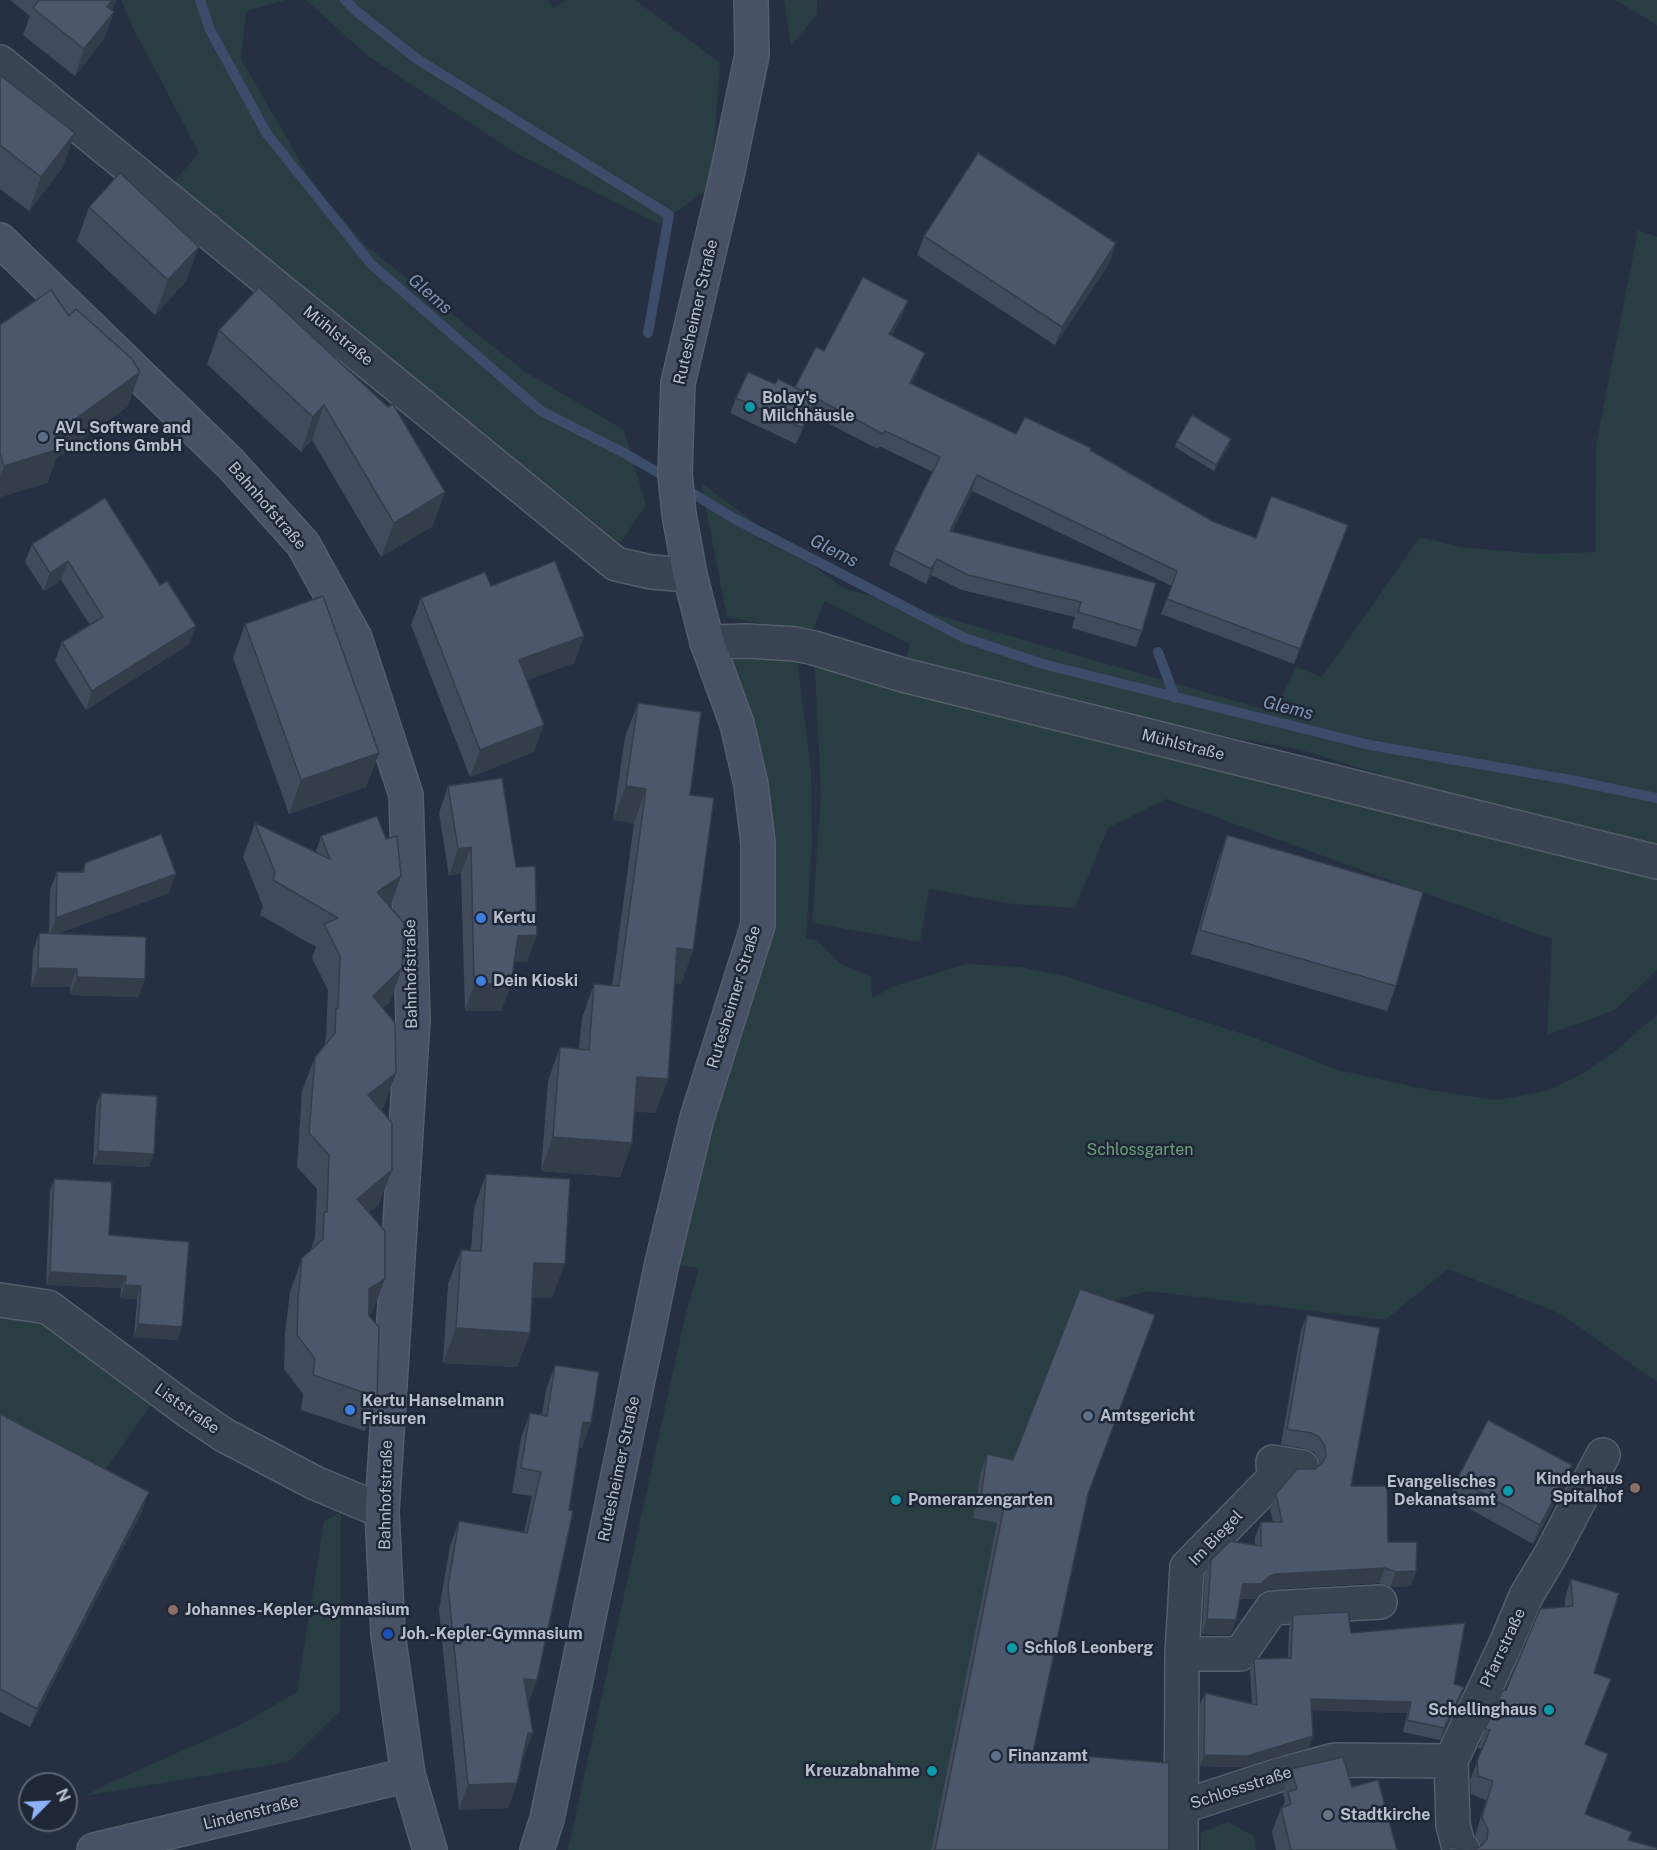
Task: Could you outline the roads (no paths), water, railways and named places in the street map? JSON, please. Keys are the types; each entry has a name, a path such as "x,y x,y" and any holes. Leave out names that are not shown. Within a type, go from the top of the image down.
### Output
{"street":[{"name":"Rutesheimer Straße","path":"537,1850 548,1819 662,1263 697,1118 758,925 758,843 751,785 737,724 707,642 690,575 679,514 675,474 678,383 727,176 752,55 751,0"},
{"name":"Mühlstraße","path":"0,62 616,564 651,572 690,575"},
{"name":"Bahnhofstraße","path":"0,240 230,463 303,544 355,638 406,795 413,1019 382,1511 388,1634 408,1775 430,1850"},
{"name":"Mühlstraße","path":"707,642 747,641 814,648 915,678 1657,862"},
{"name":"Liststraße","path":"0,1300 48,1307 187,1410 225,1435 315,1483 382,1511"},
{"name":"Pfarrstraße","path":"1463,1850 1459,1848 1453,1825 1450,1761 1526,1596 1550,1556 1603,1455"},
{"name":"Im Biegel","path":"1181,1807 1182,1654 1186,1566 1274,1478 1273,1462 1302,1467"},
{"path":"1182,1654 1240,1654 1272,1608 1380,1602"},
{"name":"Schlossstraße","path":"1180,1850 1181,1807 1279,1775 1335,1760 1450,1761"},
{"name":"Lindenstraße","path":"94,1850 408,1775"}],"waterway":[{"name":"Glems","path":"200,0 210,30 267,134 371,264 541,411 626,454 669,479"},
{"path":"345,0 417,59 669,215 648,333"},
{"name":"Glems","path":"682,487 735,519 965,638 1046,665 1370,745 1571,780 1657,798"},
{"path":"1158,652 1175,698"}],"place":[{"name":"Bolay's Milchhäusle","path":"750,407"},
{"name":"AVL Software and Functions GmbH","path":"43,437"},
{"name":"Kertu","path":"481,918"},
{"name":"Dein Kioski","path":"481,981"},
{"name":"Kertu Hanselmann Frisuren","path":"350,1410"},
{"name":"Amtsgericht","path":"1088,1416"},
{"name":"Kinderhaus Spitalhof","path":"1635,1488"},
{"name":"Evangelisches Dekanatsamt","path":"1508,1491"},
{"name":"Pomeranzengarten","path":"896,1500"},
{"name":"Johannes-Kepler-Gymnasium","path":"173,1610"},
{"name":"Joh.-Kepler-Gymnasium","path":"388,1634"},
{"name":"Schloß Leonberg","path":"1012,1648"},
{"name":"Schellinghaus","path":"1549,1710"},
{"name":"Finanzamt","path":"996,1756"},
{"name":"Kreuzabnahme","path":"932,1771"},
{"name":"Stadtkirche","path":"1328,1815"}],"park label":[{"name":"Schlossgarten","path":"1140,1150"}]}
